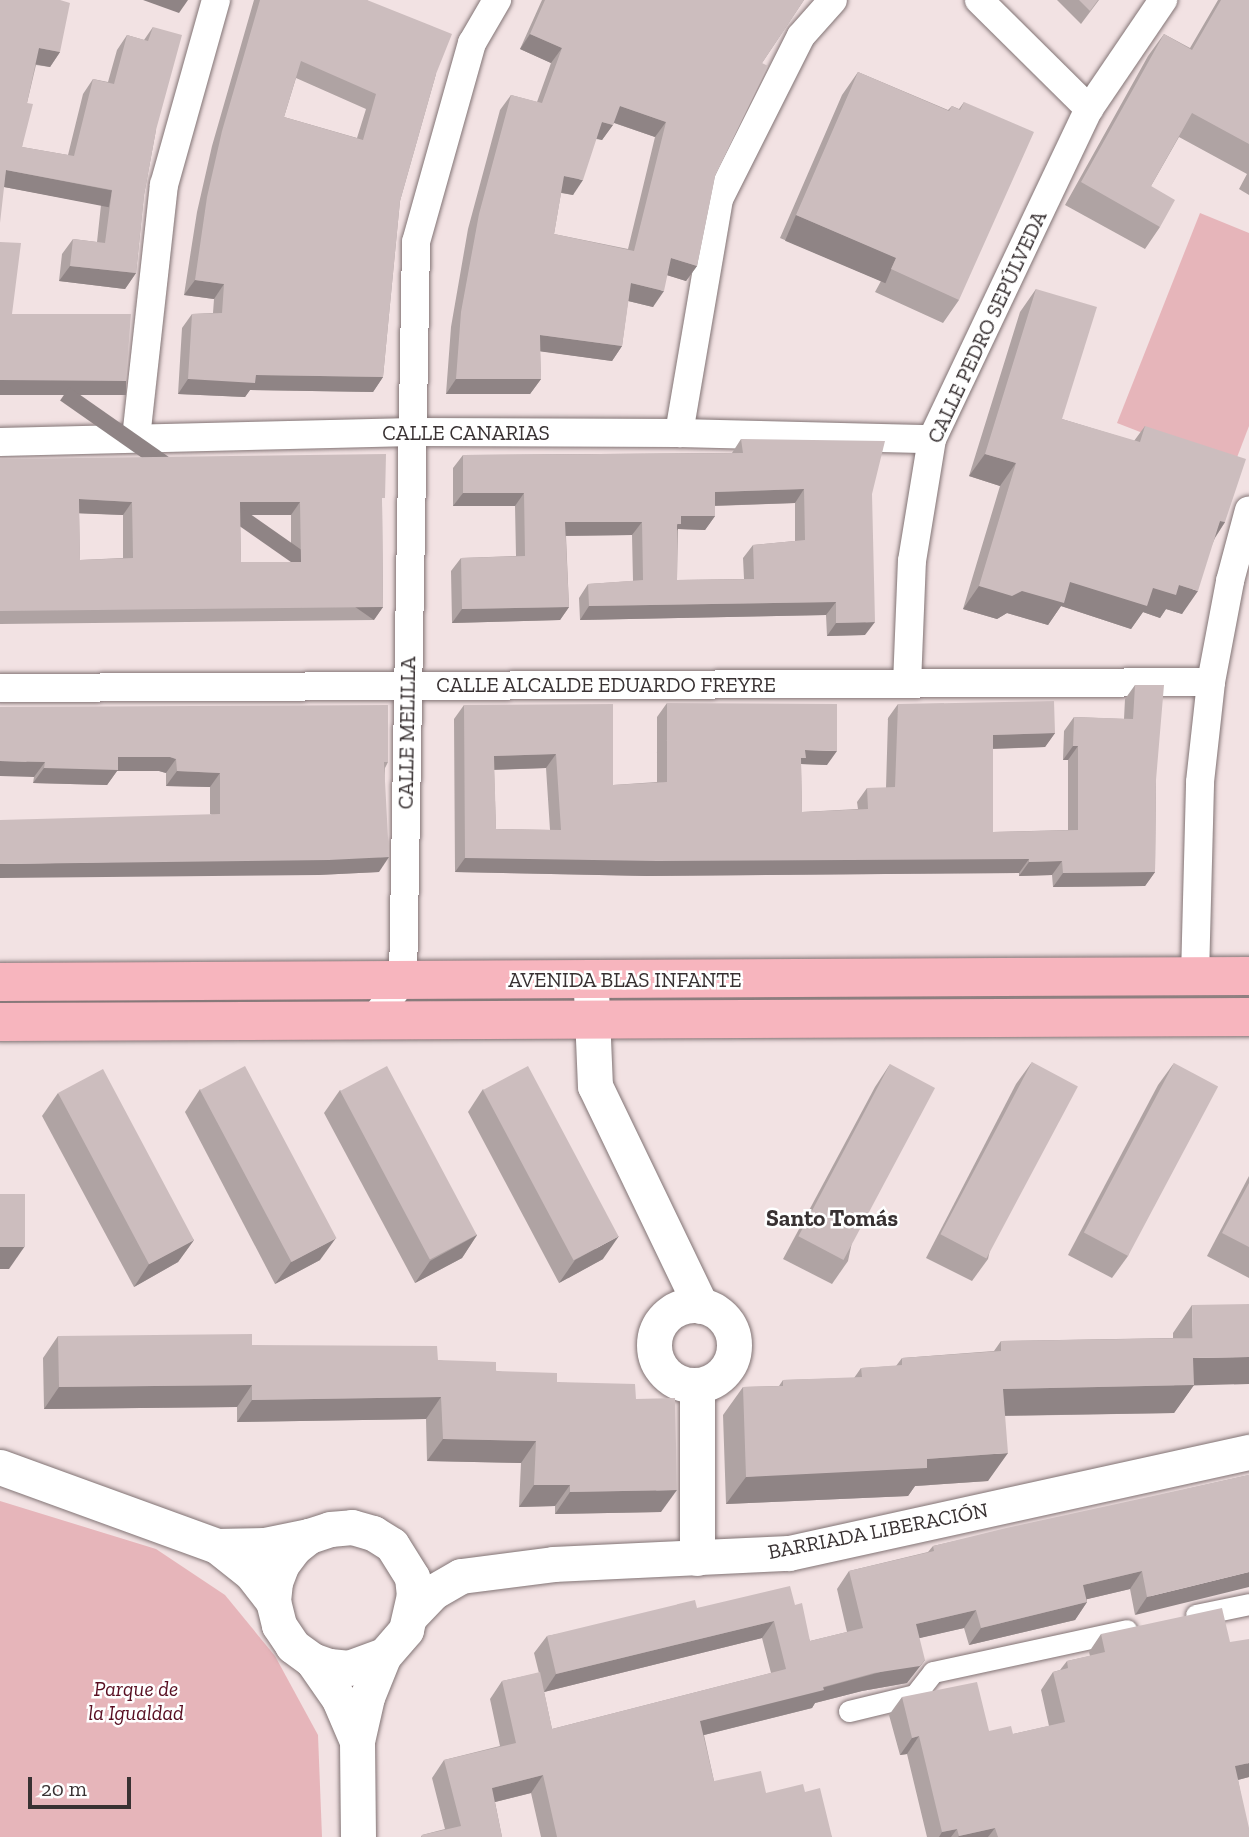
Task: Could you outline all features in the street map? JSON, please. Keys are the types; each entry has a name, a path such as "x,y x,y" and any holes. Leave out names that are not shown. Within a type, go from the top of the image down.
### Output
{"main road":[{"name":"AVENIDA BLAS INFANTE","path":"0,982 1249,975"},
{"name":"AVENIDA BLAS INFANTE","path":"0,1022 1249,1017"}],"street":[{"path":"136,438 164,185 216,0"},
{"name":"CALLE MELILLA","path":"403,981 416,242 460,38 497,0"},
{"path":"679,433 719,199 801,36 833,0"},
{"path":"979,0 1090,109"},
{"name":"CALLE PEDRO SEPÚLVEDA","path":"907,684 912,561 932,439 1090,109 1163,0"},
{"name":"CALLE CANARIAS","path":"0,442 413,432 679,433 932,439"},
{"path":"1195,976 1200,782 1211,682 1230,581 1249,510"},
{"name":"CALLE ALCALDE EDUARDO FREYRE","path":"0,688 1211,682"},
{"path":"591,980 595,1086 701,1306"},
{"path":"371,1022 403,981"},
{"path":"685,1306 701,1306 721,1315 729,1324 734,1348 725,1370 697,1385 672,1378 656,1357 654,1344 657,1331 673,1311 685,1306"},
{"path":"697,1385 698,1558"},
{"name":"BARRIADA LIBERACIÓN","path":"412,1614 433,1592 461,1576 553,1564 789,1553 1249,1451"},
{"path":"0,1467 217,1545 265,1545 330,1529 352,1527 373,1533 392,1545 412,1577 412,1614 397,1644 368,1664 349,1668 312,1660 293,1646 279,1625 273,1601 275,1582 282,1564 294,1548 309,1536"},
{"path":"217,1545 250,1573 273,1601"},
{"name":"BARRIADA LIBERACIÓN","path":"392,1545 426,1565 461,1576"},
{"path":"1170,1621 1249,1604"},
{"path":"849,1711 915,1695 933,1672 1144,1627"},
{"path":"358,1837 357,1741 367,1697 384,1655"},
{"path":"312,1660 339,1699 357,1741"}],"green space":[{"path":"1200,213 1249,233 1249,426 1233,468 1117,423"},
{"name":"Parque de la Igualdad","path":"0,1501 156,1549 225,1595 275,1656 318,1735 322,1837 0,1837"}],"building":[{"path":"0,0 60,0 70,3 60,52 39,48 27,103 33,104 22,147 74,156 93,79 114,84 127,35 148,41 153,27 182,35 156,130 144,195 136,273 70,266 73,239 105,243 112,190 6,170 0,223"},
{"path":"260,0 367,0 452,34 436,74 400,201 383,377 256,375 255,383 188,379 192,314 222,313 224,284 195,280 207,197 222,131","holes":["301,61 376,94 363,140 284,117"]},
{"path":"545,0 804,0 762,63 768,66 715,176 697,266 671,258 664,291 631,283 622,346 540,335 541,379 456,379 461,312 479,214 511,95 542,103 562,48 530,34","holes":["620,106 666,122 634,251 554,234 564,176 583,180 602,122 613,125"]},
{"path":"1079,0 1098,0 1090,11"},
{"path":"1221,0 1249,0 1249,144 1192,113 1151,186 1175,200 1160,227 1081,182 1164,34 1192,50"},
{"path":"858,72 949,111 952,106 960,110 964,102 1034,132 959,300 891,269 896,258 796,215"},
{"path":"0,242 21,243 12,314 131,314 126,381 0,380"},
{"path":"1036,289 1097,307 1062,419 1140,442 1145,426 1246,459 1225,522 1220,521 1198,591 1179,585 1176,595 1153,588 1147,606 1070,582 1064,603 1022,591 1012,596 979,586 1016,463 985,454"},
{"path":"741,439 885,441 872,494 875,622 836,623 836,602 589,606 588,584 643,580 642,522 565,522 569,607 462,609 461,558 525,556 524,493 463,493 463,455 743,453","holes":["804,489 805,540 753,545 754,579 677,580 677,524 681,524 681,516 715,516 715,492"]},
{"path":"386,454 385,498 382,498 383,607 0,611 0,459","holes":["79,499 132,502 133,558 80,560","240,502 300,502 301,562 241,562"]},
{"path":"1135,685 1164,685 1156,780 1155,872 1063,873 1062,861 1029,862 1029,859 657,861 465,858 464,705 613,704 613,785 667,782 667,703 837,704 837,751 805,750 806,758 801,758 802,812 868,809 867,788 895,787 898,704 1054,701 1055,733 993,735 993,832 1078,830 1078,746 1073,746 1074,717 1133,719","holes":["556,754 561,830 496,829 494,756"]},
{"path":"388,705 388,762 384,762 389,857 0,864 0,820 220,814 220,773 177,771 176,759 170,757 118,757 118,770 44,768 45,762 0,761 0,707"},
{"path":"1032,1062 1078,1086 986,1259 940,1234"},
{"path":"1174,1063 1218,1086 1128,1256 1084,1233"},
{"path":"890,1064 935,1088 843,1260 798,1236"},
{"path":"245,1066 337,1238 292,1262 200,1090"},
{"path":"387,1066 477,1235 430,1260 340,1091"},
{"path":"528,1066 619,1236 574,1260 483,1090"},
{"path":"103,1069 194,1240 149,1264 58,1093"},
{"path":"1249,1183 1249,1247 1222,1233"},
{"path":"0,1194 25,1194 25,1247 0,1247"},
{"path":"1249,1304 1249,1357 1193,1358 1194,1385 1003,1389 1008,1453 927,1459 927,1468 746,1477 743,1387 783,1386 783,1380 862,1377 861,1368 902,1365 902,1358 1001,1351 1001,1341 1193,1338 1192,1305"},
{"path":"252,1334 252,1345 437,1346 438,1360 496,1362 496,1371 557,1373 557,1382 635,1384 636,1399 675,1398 677,1490 570,1492 570,1485 534,1485 536,1441 443,1439 441,1397 252,1400 252,1385 59,1387 58,1336"},
{"path":"1249,1475 1249,1572 1147,1597 1142,1571 1083,1585 1087,1602 981,1628 976,1610 916,1624 925,1660 920,1666 874,1673 823,1687 824,1690 700,1721 714,1781 761,1771 766,1793 803,1784 805,1792 820,1788 832,1837 557,1837 543,1775 492,1788 502,1837 422,1837 461,1826 444,1760 516,1743 502,1681 540,1672 552,1729 786,1669 774,1621 556,1674 547,1636 695,1600 697,1608 790,1586 795,1605 802,1603 810,1641 863,1628 849,1571 934,1551 933,1546 1006,1528"},
{"path":"1222,1608 1230,1642 1249,1639 1249,1763 1235,1766 1249,1837 998,1837 995,1828 959,1836 957,1829 942,1832 919,1736 912,1738 902,1697 977,1682 989,1731 1011,1726 1013,1734 1065,1722 1053,1672 1068,1668 1067,1661 1105,1652 1101,1634"}],"district":[{"name":"Santo Tomás","path":"832,1218"}]}
